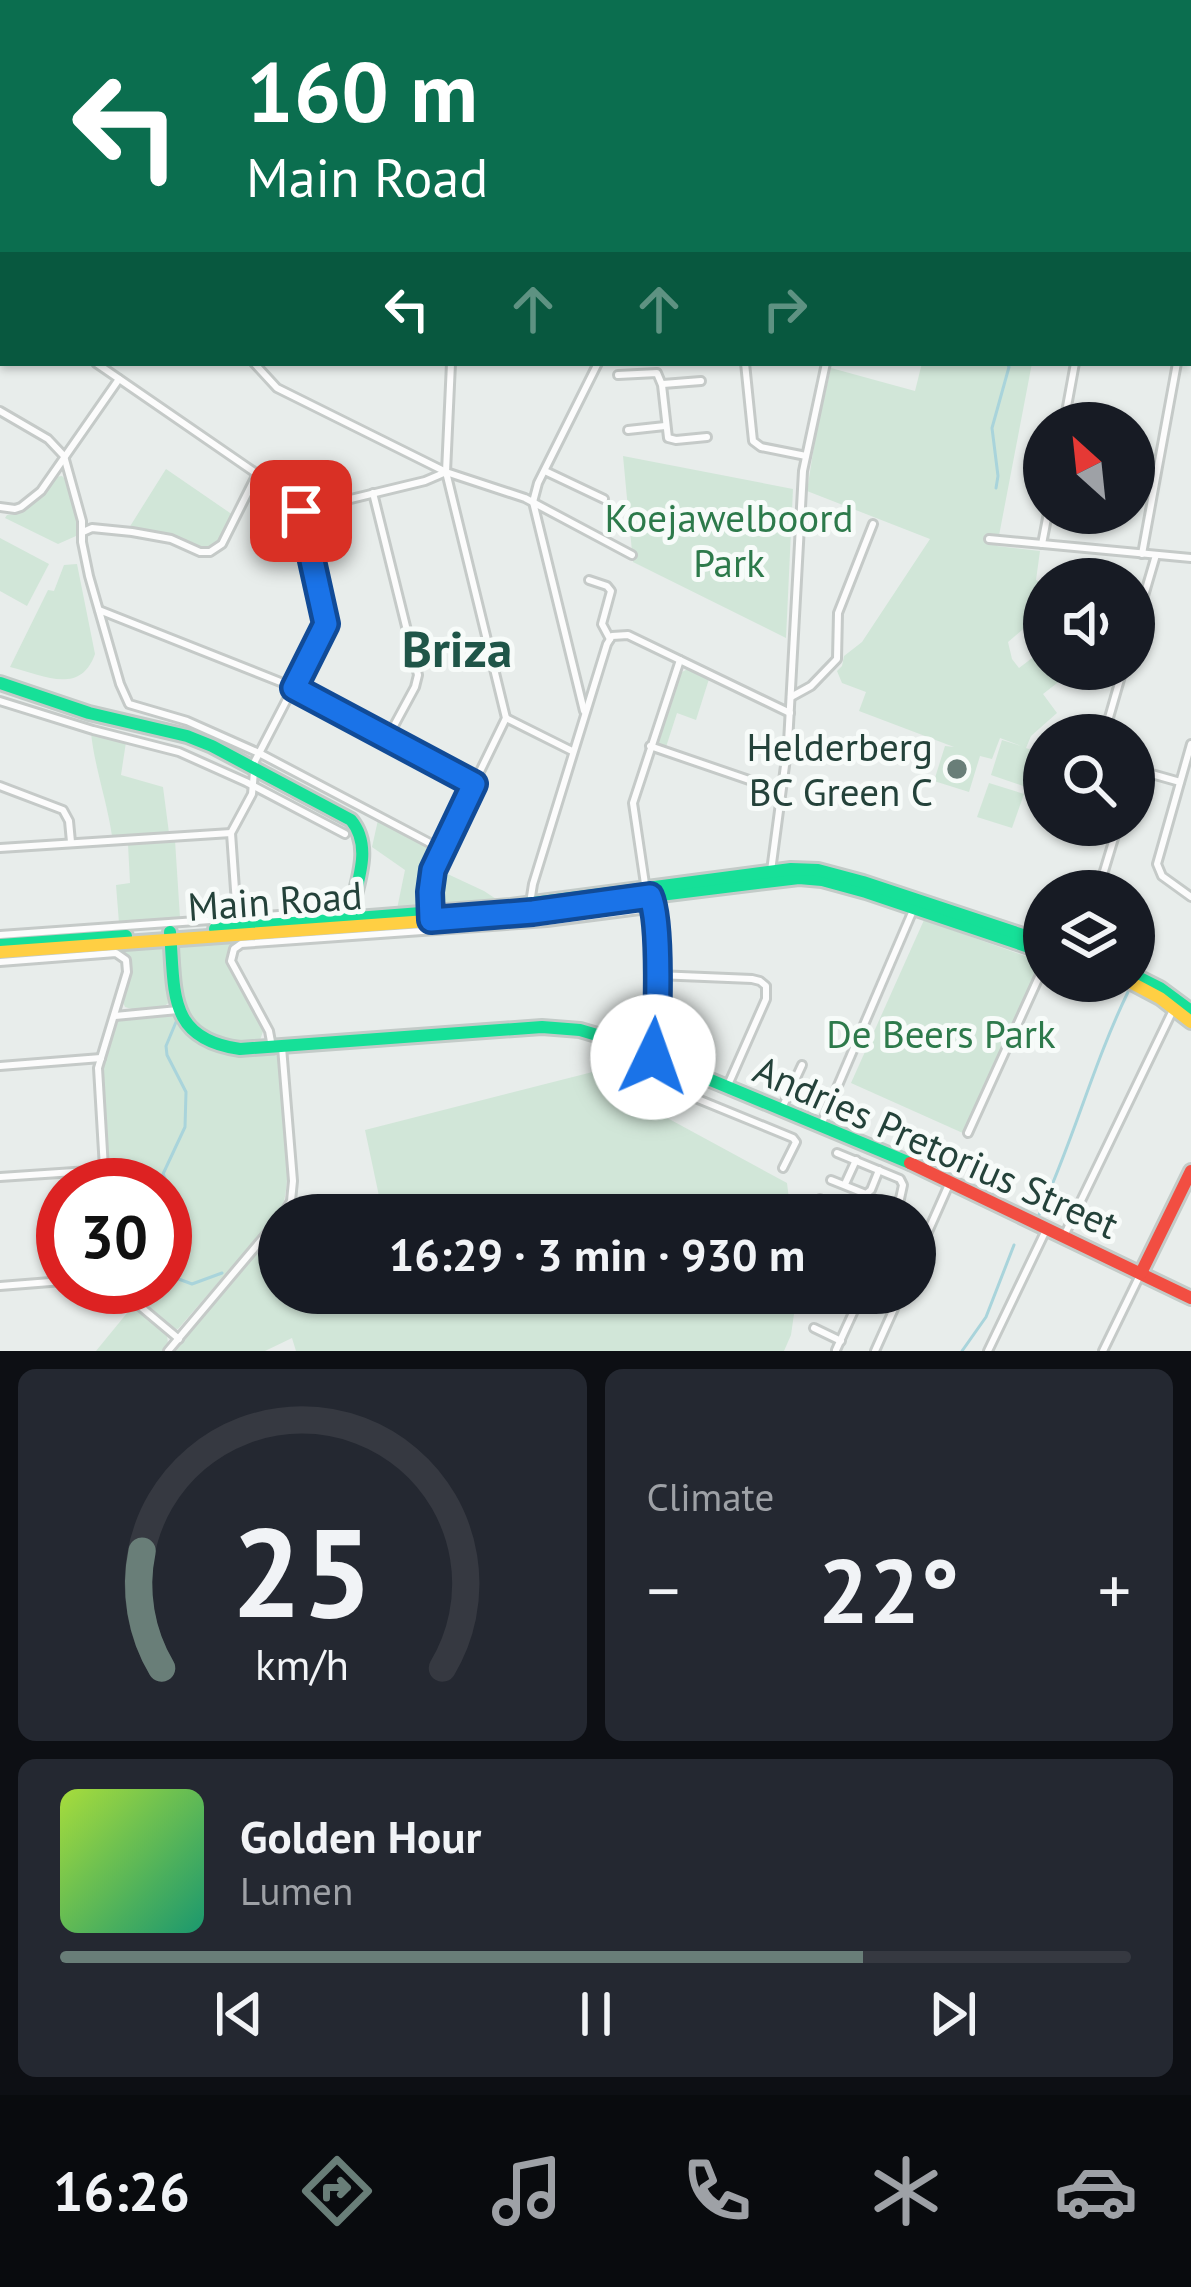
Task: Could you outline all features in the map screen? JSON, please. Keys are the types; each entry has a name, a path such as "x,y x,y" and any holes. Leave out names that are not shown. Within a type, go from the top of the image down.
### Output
{"street":[{"path":"100,366 289,496 301,511 326,624 259,753 252,794 231,833 237,918"},
{"path":"257,366 277,388 446,472 533,502 632,555"},
{"path":"431,917 433,870 506,718 446,472 452,366"},
{"path":"585,714 533,502 596,366"},
{"path":"636,366 637,373"},
{"path":"745,366 753,441 806,456"},
{"path":"771,875 790,713 801,492 825,366"},
{"path":"1068,402 1075,366"},
{"path":"1142,554 1176,366"},
{"path":"619,375 658,373 667,436 671,440 707,437"},
{"path":"0,507 15,509 41,491 118,379"},
{"path":"662,385 701,381"},
{"path":"0,411 48,439 64,456 99,610 124,697 134,707 188,721 259,753 442,850"},
{"path":"628,430 665,427"},
{"path":"425,462 425,481"},
{"path":"544,471 604,499"},
{"path":"301,511 446,472"},
{"path":"82,533 92,528 132,532 210,552 222,544 257,474"},
{"path":"373,494 418,675 388,736"},
{"path":"791,697 811,686 837,659 838,613 873,524"},
{"path":"1042,544 1044,534"},
{"path":"989,539 1191,558"},
{"path":"590,580 610,591 602,624 610,639"},
{"path":"99,610 294,688 474,784"},
{"path":"530,904 572,751 610,639 628,635 790,713"},
{"path":"680,660 633,803 650,897 657,975 653,1057 635,1094 653,1103 665,1086 793,1138 796,1142 783,1168"},
{"path":"577,682 585,688 594,686"},
{"path":"0,683 89,713 187,736 351,820 359,827 364,844 350,919 237,918 0,935"},
{"path":"0,700 179,752 345,835"},
{"path":"506,718 572,751"},
{"path":"1191,744 1157,867 1191,897"},
{"path":"650,746 782,791"},
{"path":"1155,775 1180,782"},
{"path":"0,786 63,810 71,842"},
{"path":"0,848 231,833"},
{"name":"Main Road","path":"0,948 350,919 533,912 771,875 822,880 1023,936"},
{"path":"292,1194 277,1047 231,961 234,949 246,944 547,922 650,897"},
{"name":"Main Road","path":"431,917 530,904 650,897"},
{"path":"821,1125 916,905"},
{"name":"Main Road","path":"916,905 1023,944"},
{"path":"115,1016 178,1010 170,935"},
{"path":"0,962 116,953 126,960 127,972 98,1077 103,1158"},
{"path":"657,975 752,979 766,986 766,999 728,1085"},
{"path":"1155,986 1191,1009"},
{"path":"1155,995 1191,1022"},
{"path":"968,1132 1028,1002"},
{"path":"1064,1236 1174,1008"},
{"name":"Andries Pretorius Street","path":"178,1010 192,1030 216,1046 234,1049 568,1027 592,1033 728,1085 950,1182 1191,1298"},
{"path":"0,1066 101,1058"},
{"path":"782,1108 802,1065"},
{"path":"837,1153 902,1180 901,1194"},
{"path":"844,1186 856,1160"},
{"path":"831,1180 867,1193 879,1170"},
{"path":"1103,1351 1191,1171"},
{"path":"0,1178 36,1175"},
{"path":"936,1214 950,1182"},
{"path":"988,1351 1047,1228"},
{"path":"168,1351 258,1245"},
{"path":"0,1286 36,1283"},
{"path":"149,1314 179,1339"},
{"path":"836,1350 853,1314"},
{"path":"875,1351 892,1314"},
{"path":"814,1328 841,1341"}],"green space":[{"path":"921,366 1031,366 997,546 1040,551 1039,558 1023,558 1023,629 1008,642 1012,659 1019,668 1023,665 1023,690 1048,690 1043,694 1057,713 1023,714 1023,786 991,775 1002,740 1021,746 1000,738 992,759 980,756 969,792 934,781 945,746 954,747 859,711 866,692 842,683 837,671 844,656 862,642 930,539 807,491 831,368 915,391"},
{"name":"Koejawelboord Park","path":"623,456 793,489 786,638 633,562"},
{"path":"166,469 233,515 214,546 129,528"},
{"path":"62,476 76,513 76,536 58,544 5,518 29,507 55,477"},
{"path":"0,538 49,564 27,606 0,591"},
{"path":"77,564 95,654 88,667 80,675 59,679 10,667 64,565"},
{"path":"688,669 709,679 696,720 677,713 666,747 657,738 680,673"},
{"path":"91,733 126,742 121,775 163,787 169,833 112,836"},
{"path":"989,783 1023,794 1012,828 977,817"},
{"path":"378,820 433,852 425,900 419,907 397,909 405,870 372,847"},
{"path":"175,840 180,918 119,923 116,885 130,883 128,844"},
{"path":"439,870 499,901 439,907 434,898"},
{"name":"De Beers Park","path":"924,920 1023,955 1024,1002 965,1134 851,1083"},
{"path":"241,939 230,949 228,963 264,1029 260,1040 235,1044 201,1032 185,1013 177,950 186,943"},
{"path":"159,944 169,962 171,1000 150,1010 125,1007 122,1000 131,963 118,948"},
{"path":"173,1016 218,1051 277,1056 286,1110 285,1194 258,1194 258,1237 192,1313 192,1158 107,1158 101,1076 118,1021"},
{"path":"620,1065 612,1088 787,1183 788,1194 379,1194 365,1130"},
{"path":"258,1251 258,1314 794,1314 784,1351 296,1351 292,1338 265,1351 174,1351"},
{"path":"126,1314 141,1314 167,1335 168,1344 162,1351 96,1351"},
{"path":"154,1314 191,1314 178,1329"},
{"path":"594,1314 638,1314 632,1320 601,1324"}],"waterway":[{"path":"996,488 992,428 1008,366"},
{"path":"1039,1215 1124,1002"},
{"path":"176,1022 166,1046 186,1092 185,1127 163,1174 184,1226 169,1268 176,1278 192,1284 222,1273"},
{"path":"962,1351 986,1317 1014,1245"}],"traffic: fast":[{"path":"0,683 89,713 187,736 351,820 362,843 362,856 349,921"},
{"path":"215,929 511,906 791,869 818,870 863,882 1023,935"},
{"path":"636,898 799,878 822,880 1023,945"},
{"path":"170,932 180,1009 199,1035 216,1044 240,1049 542,1027 580,1030 617,1041 910,1163"},
{"path":"0,945 126,936"},
{"path":"1155,986 1191,1011"}],"traffic: slow":[{"path":"0,952 482,917 636,898"},
{"path":"1155,995 1191,1022"}],"traffic: jam":[{"path":"910,1163 1191,1298"},
{"path":"1141,1273 1191,1171"}],"place":[{"name":"Helderberg BC Green C","path":"957,769"}],"district":[{"name":"Briza","path":"457,649"}],"route":[{"path":"301,511 326,624 294,688 474,784 433,870 431,920 650,896 655,908 657,975 653,1057"}]}
